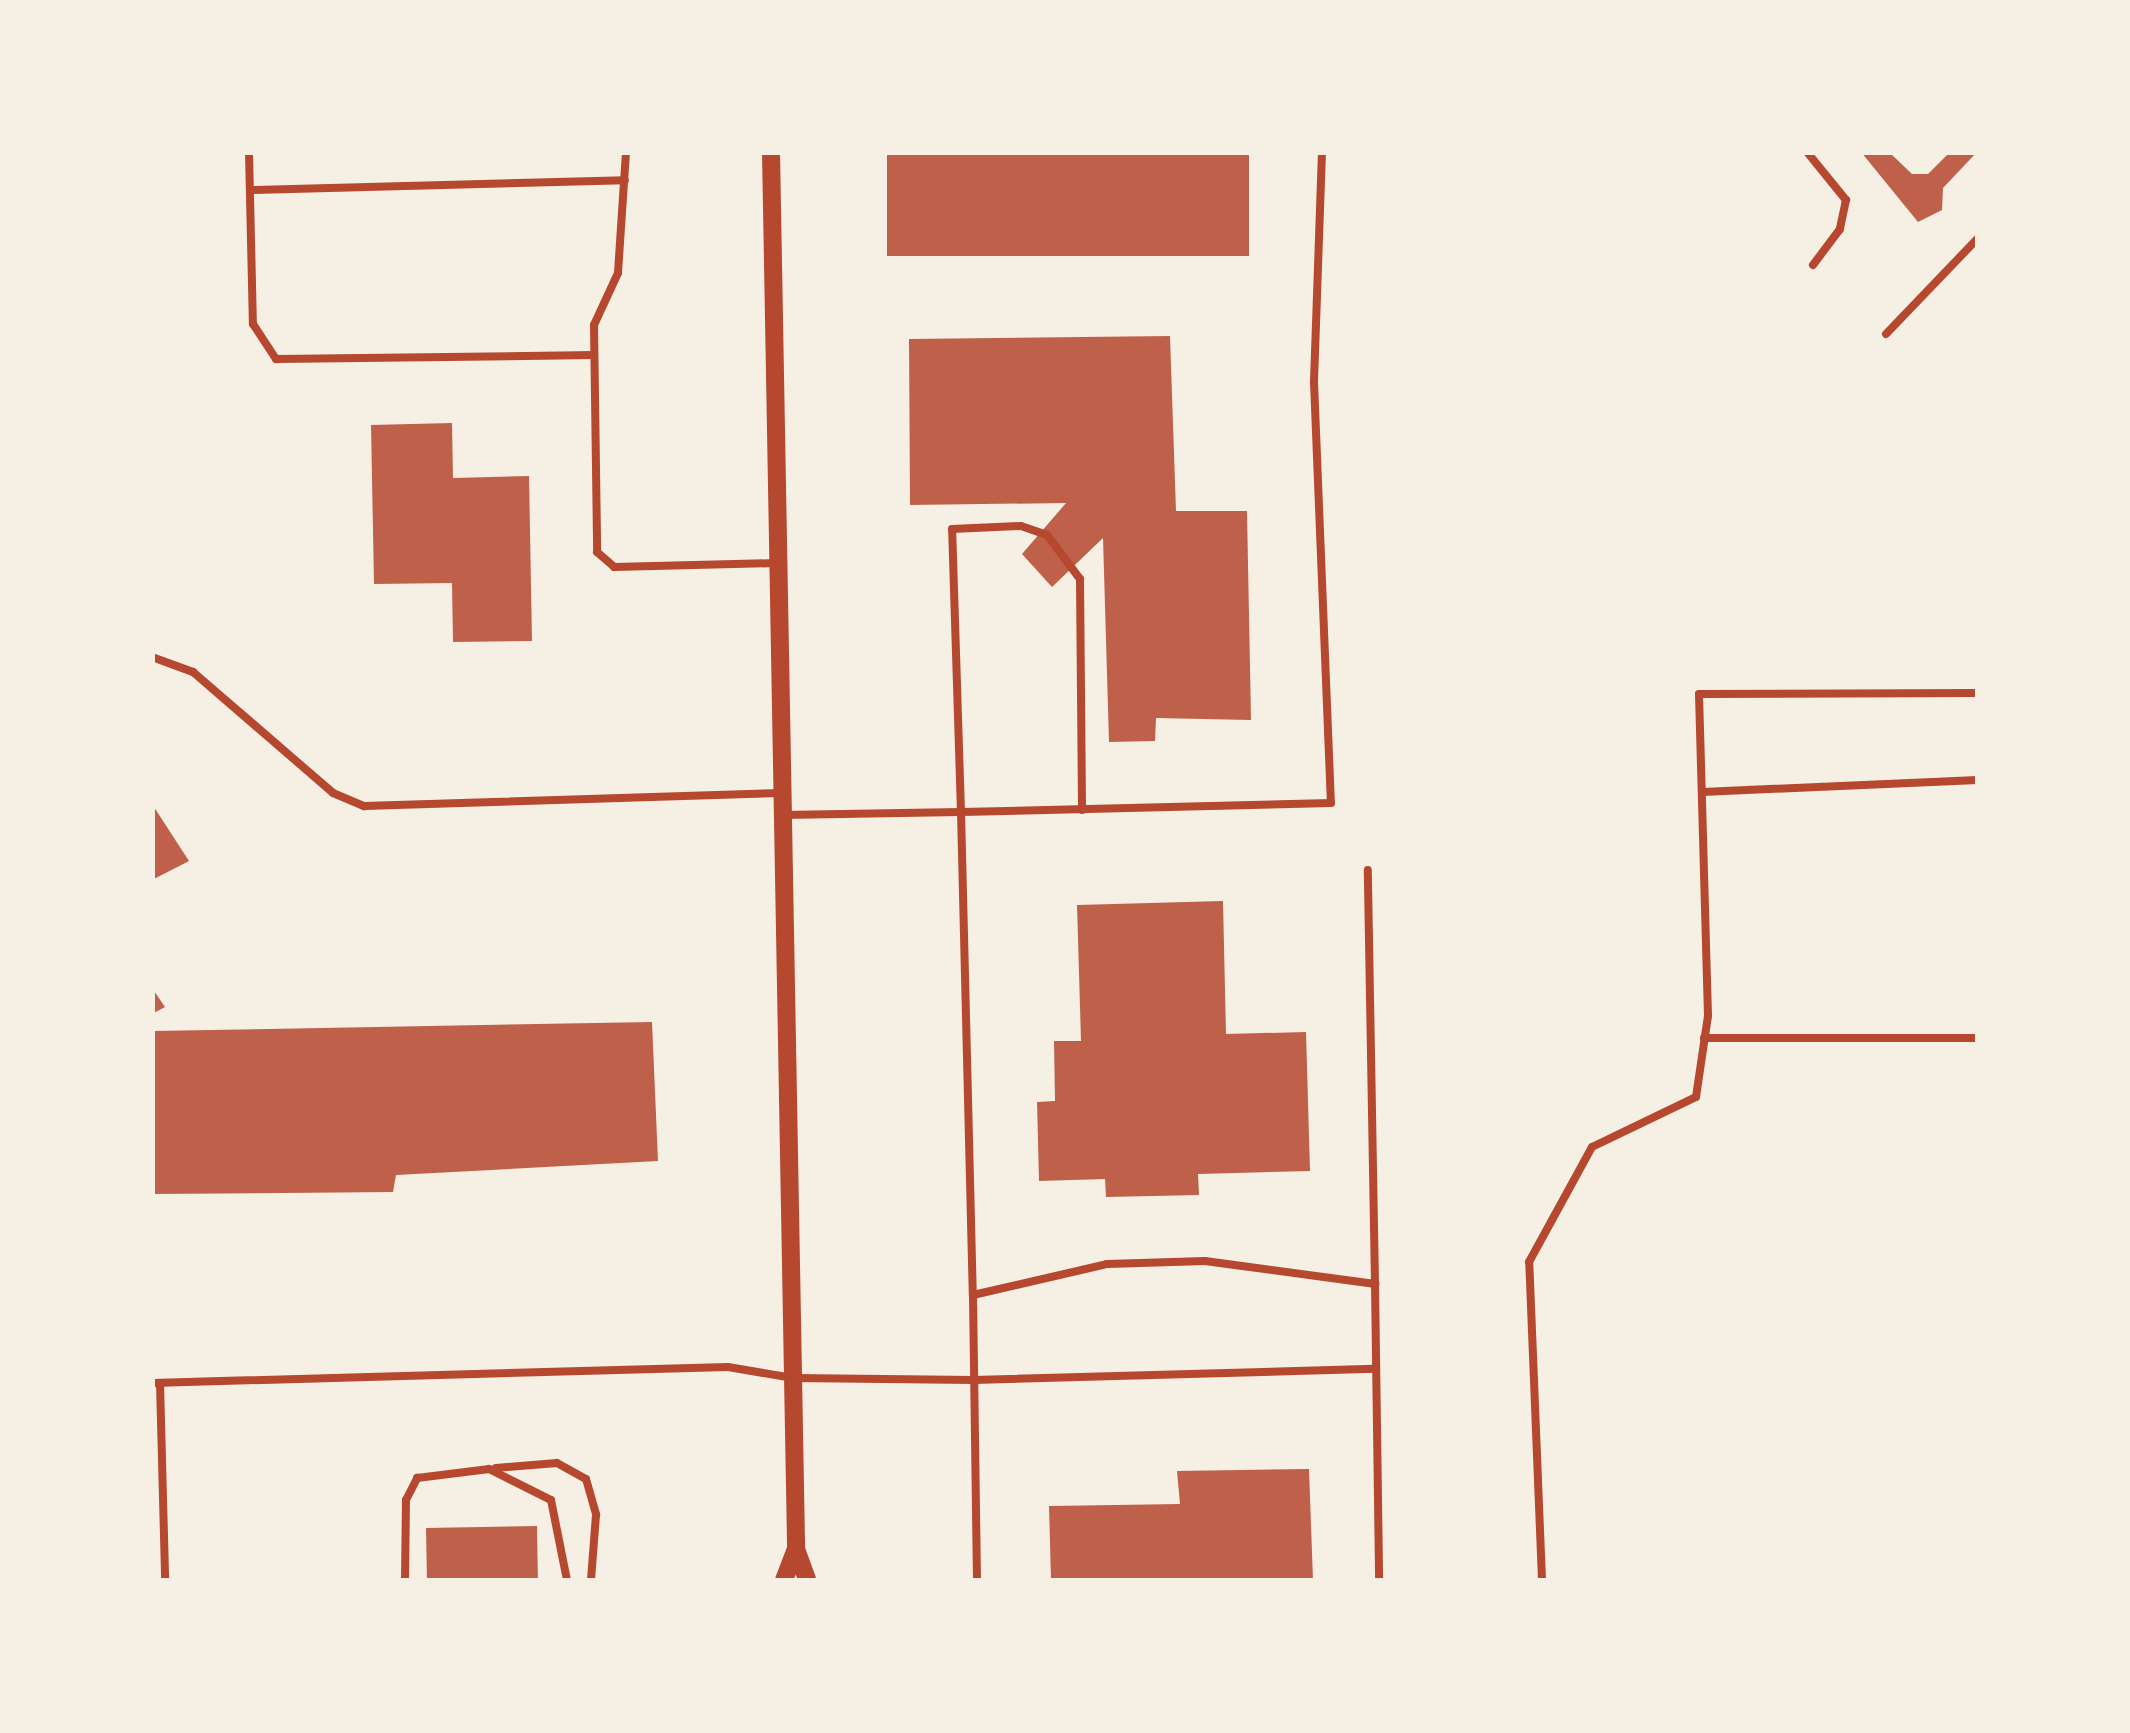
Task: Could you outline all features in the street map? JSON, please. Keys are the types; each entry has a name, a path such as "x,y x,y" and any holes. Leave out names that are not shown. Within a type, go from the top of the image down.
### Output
{"street":[{"path":"771,152 796,1549 806,1580"},
{"path":"784,1580 796,1549"}],"lane":[{"path":"249,152 253,324 276,358 594,355"},
{"path":"626,152 620,259 594,325 597,552 614,567 778,563"},
{"path":"782,815 1331,802 1314,382 1322,152"},
{"path":"1807,152 1846,200 1840,229 1813,265"},
{"path":"250,190 625,180"},
{"path":"1886,334 1978,238"},
{"path":"977,1580 952,529 1021,526 1047,534 1080,578 1082,810"},
{"path":"152,657 192,672 333,793 364,806 781,793"},
{"path":"1542,1580 1529,1262 1592,1148 1696,1097 1704,1038 1699,694 1978,692"},
{"path":"1702,792 1978,780"},
{"path":"1368,870 1380,1580"},
{"path":"1704,1038 1978,1038"},
{"path":"973,1295 1107,1264 1205,1262 1374,1284"},
{"path":"166,1580 156,1383 728,1367 793,1378 974,1380 1375,1369"},
{"path":"405,1580 406,1500 417,1478 557,1462 586,1480 596,1515 591,1580"},
{"path":"489,1469 551,1500 567,1580"},
{"path":"152,1540 164,1539"}],"building":[{"path":"887,152 1249,152 1249,256 887,256"},
{"path":"1861,152 1889,152 1912,174 1928,174 1950,152 1977,152 1943,188 1942,210 1918,222"},
{"path":"1170,336 1176,511 1247,511 1251,720 1156,718 1155,741 1109,742 1103,538 1052,587 1022,554 1066,503 910,505 909,339"},
{"path":"452,423 453,478 529,476 532,641 453,642 452,583 374,584 371,425"},
{"path":"152,804 189,861 152,880"},
{"path":"1223,901 1226,1034 1306,1032 1310,1171 1198,1174 1199,1195 1106,1197 1105,1179 1039,1181 1037,1102 1055,1101 1054,1041 1081,1041 1077,905"},
{"path":"152,988 165,1007 152,1014"},
{"path":"652,1022 658,1161 396,1175 393,1192 152,1194 152,1031"},
{"path":"1309,1469 1313,1580 1051,1580 1049,1506 1180,1504 1177,1471"},
{"path":"537,1526 538,1580 427,1580 426,1528"}]}
